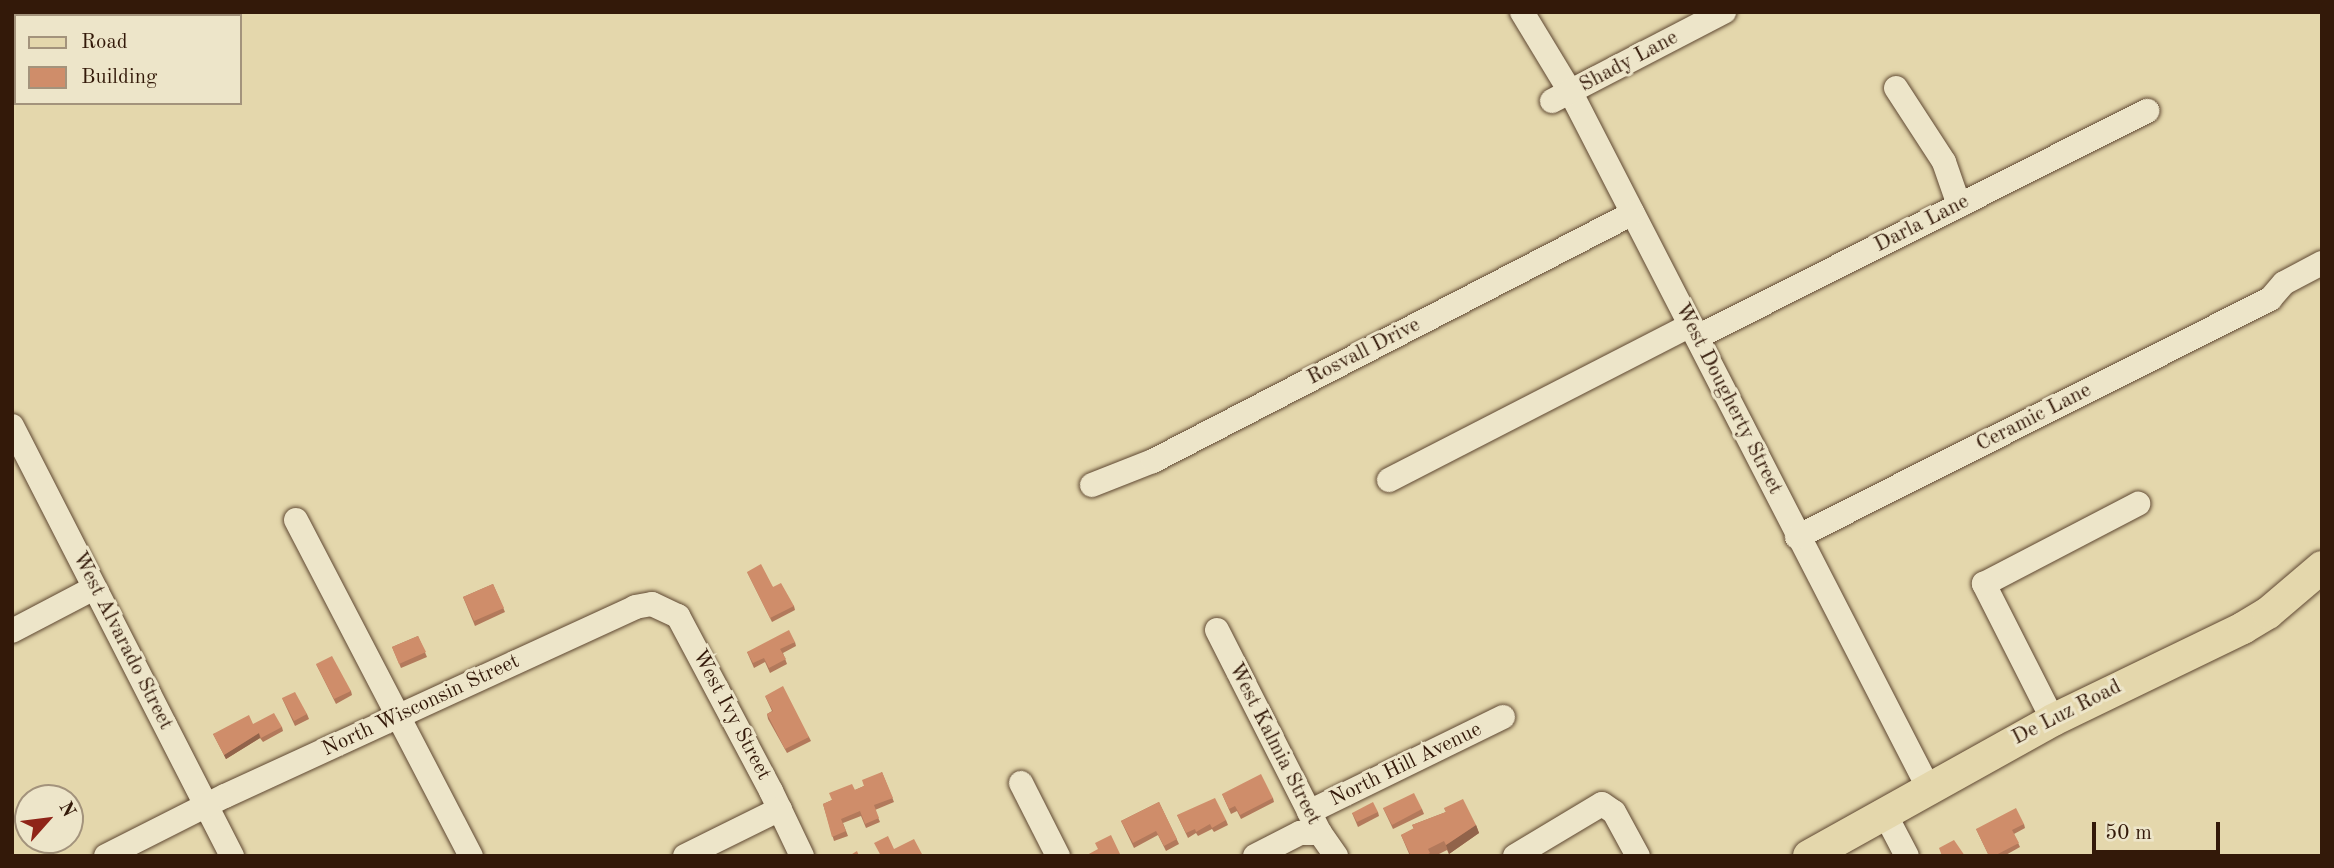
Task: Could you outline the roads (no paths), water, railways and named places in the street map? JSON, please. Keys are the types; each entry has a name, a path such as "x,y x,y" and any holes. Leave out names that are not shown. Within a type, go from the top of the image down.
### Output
{"main road":[{"name":"De Luz Road","path":"1809,856 2053,720 2243,628 2268,613 2322,567"}],"street":[{"name":"West Dougherty Street","path":"1522,12 1562,97 1633,213 1797,537 1929,789"},
{"name":"Shady Lane","path":"1562,97 1724,12"},
{"path":"1896,88 1944,162 1959,205"},
{"name":"Darla Lane","path":"1389,480 1959,205 2147,111"},
{"name":"Rosvall Drive","path":"1091,485 1153,461 1633,213"},
{"name":"Ceramic Lane","path":"1797,537 2270,299 2284,283 2322,263"},
{"name":"West Alvarado Street","path":"12,426 232,856"},
{"path":"2053,720 1984,584 2138,504"},
{"path":"296,520 471,856"},
{"path":"12,631 94,588"},
{"name":"West Ivy Street","path":"635,607 652,604 678,616 802,856"},
{"name":"North Wisconsin Street","path":"106,856 206,805 635,607"},
{"name":"West Kalmia Street","path":"1217,630 1314,822 1336,856"},
{"name":"North Hill Avenue","path":"1255,856 1503,718"},
{"path":"1021,783 1058,856"},
{"path":"1515,856 1602,804 1614,812 1638,856"},
{"path":"685,856 780,809"},
{"path":"1885,814 1907,856"}]}
